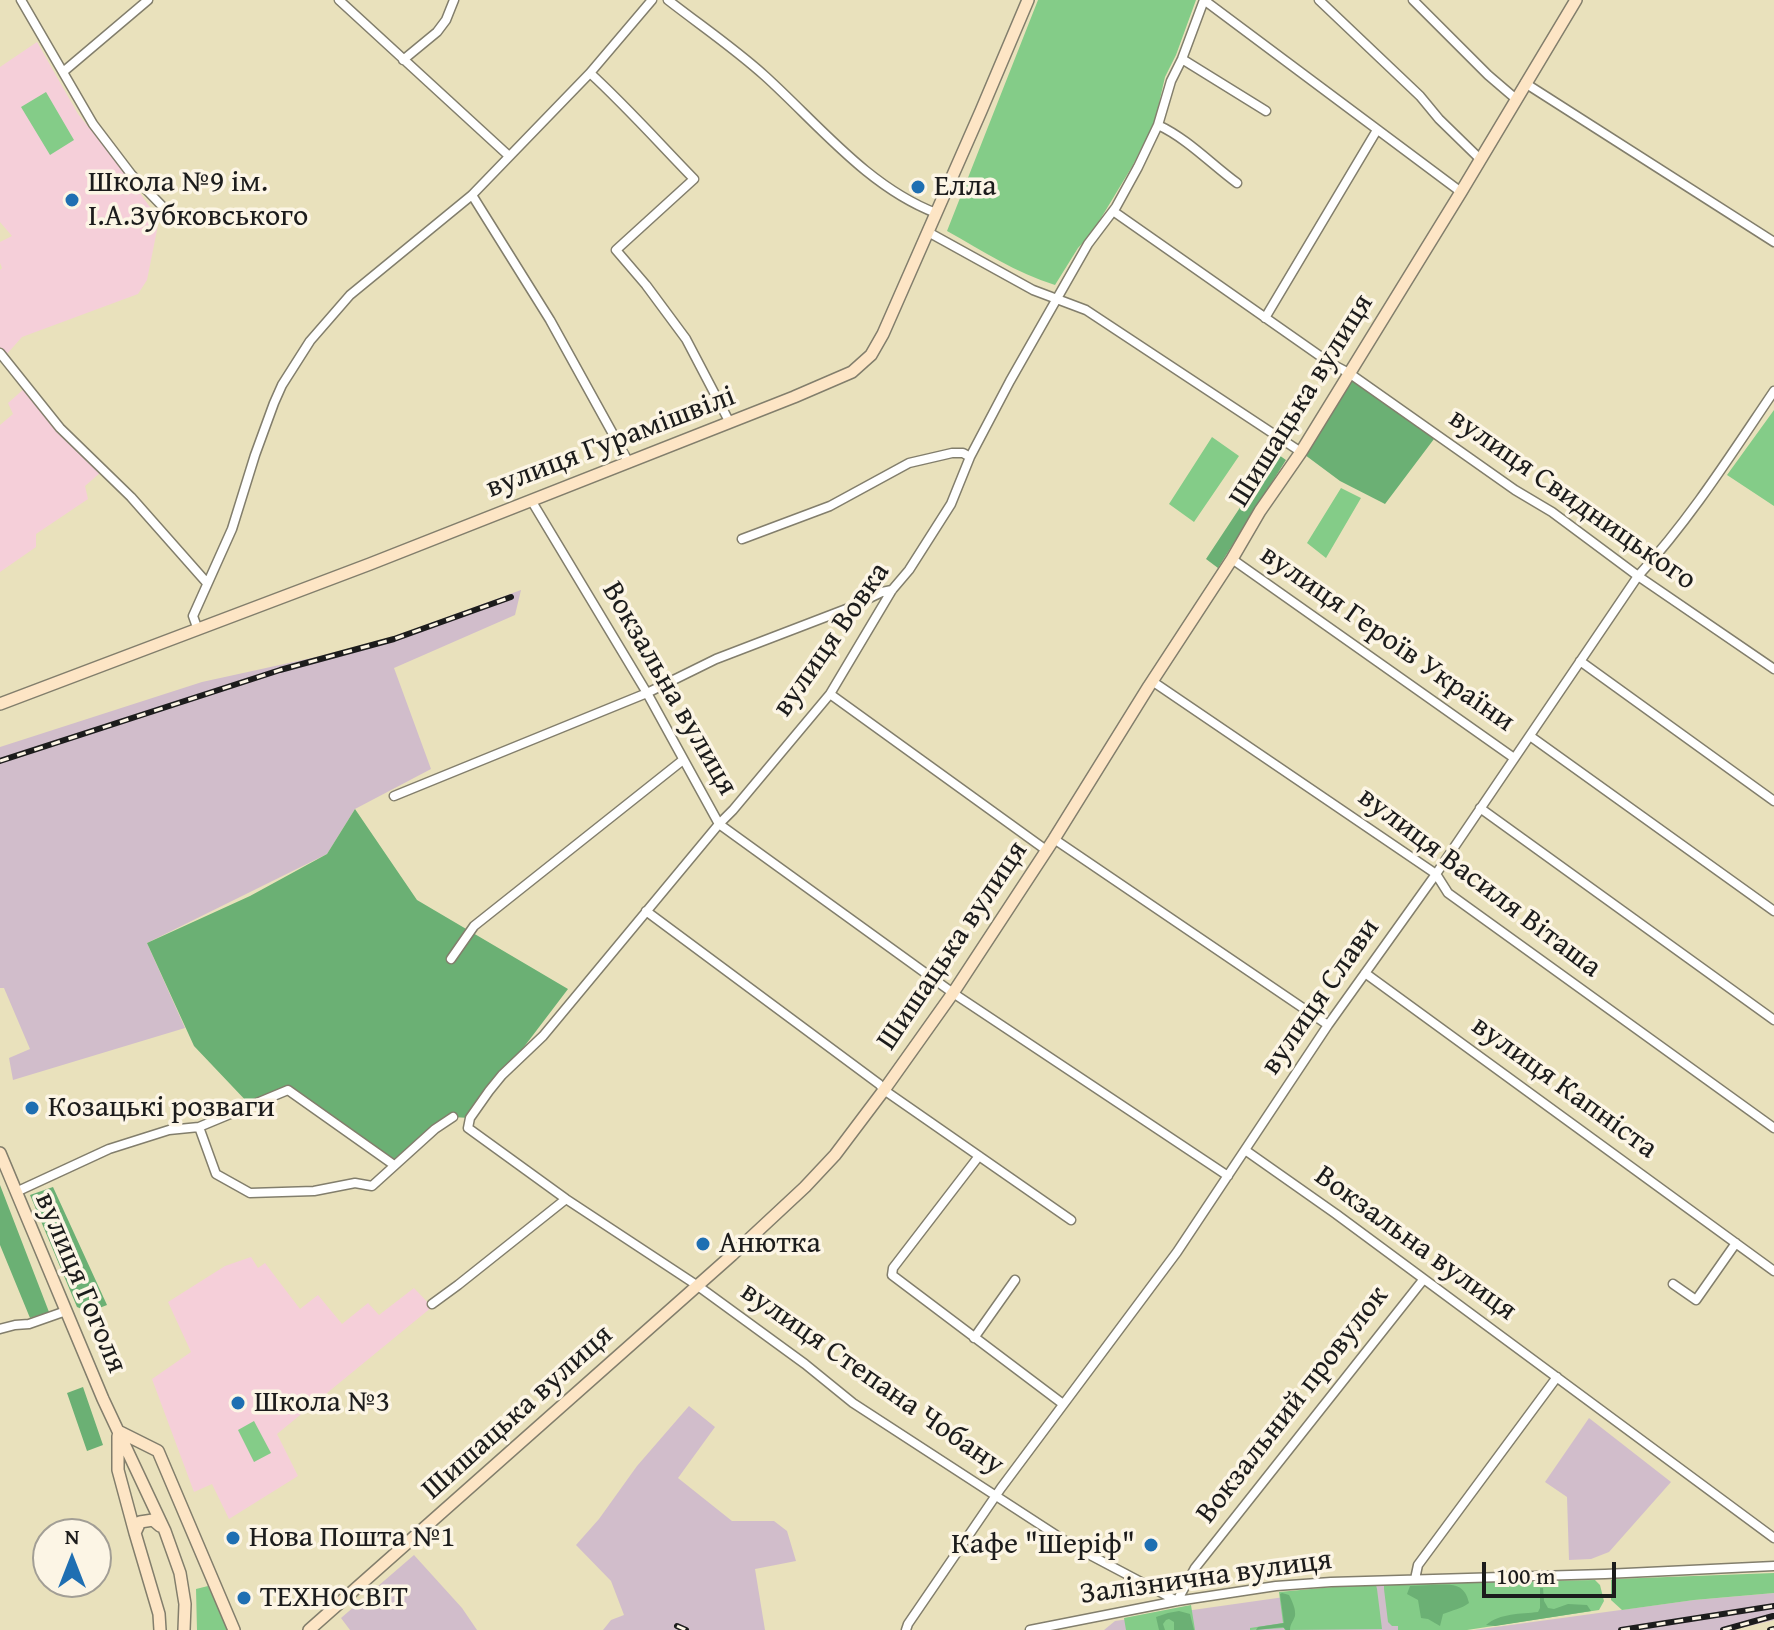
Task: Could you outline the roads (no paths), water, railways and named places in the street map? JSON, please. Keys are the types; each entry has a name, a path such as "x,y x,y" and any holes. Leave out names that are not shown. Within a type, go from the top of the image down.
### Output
{"street":[{"path":"21,0 93,124 131,174 166,210"},
{"path":"63,72 148,0"},
{"path":"339,0 509,156"},
{"path":"403,60 437,32 454,0"},
{"path":"198,630 193,616 232,529 274,403 310,341 350,295 472,195 590,73 652,0"},
{"path":"668,0 762,73 863,168 902,196 936,213"},
{"name":"вулиця Гурамішвілі","path":"0,704 629,463 852,372 871,355 883,334 1028,0"},
{"path":"1204,0 1461,192"},
{"name":"вулиця Вовка","path":"468,1128 470,1118 491,1088 543,1036 830,694 892,590 909,570 951,504 970,457 1056,298 1138,167 1158,125 1171,81 1204,0"},
{"path":"1319,0 1420,96 1480,159"},
{"path":"1413,0 1516,99"},
{"name":"Шишацька вулиця","path":"309,1630 698,1286 835,1155 953,993 1054,839 1260,511 1301,452 1346,371 1461,192 1576,0"},
{"path":"1182,59 1266,111"},
{"path":"590,73 620,100 694,179 616,250 686,339 730,423"},
{"path":"1525,83 1774,242"},
{"path":"1158,125 1169,130 1237,183"},
{"path":"1265,318 1377,130"},
{"path":"472,195 550,320 629,463"},
{"name":"вулиця Свидницького","path":"1113,211 1515,490 1552,512 1638,576 1774,669"},
{"path":"928,232 1033,290 1086,310 1301,452"},
{"path":"0,353 60,428 131,497 207,583"},
{"name":"вулиця Слави","path":"906,1630 996,1496 1177,1252 1328,1025 1436,874 1638,576 1706,492 1774,391"},
{"path":"742,539 830,506 909,463 952,453 970,457"},
{"name":"Вокзальна вулиця","path":"531,500 647,693 719,824 953,993 1228,1176"},
{"name":"вулиця Героїв України","path":"1232,559 1514,758"},
{"path":"394,796 647,693 716,659 892,590"},
{"path":"1580,661 1774,801"},
{"name":"вулиця Василя Віташа","path":"1152,681 1436,874 1448,893 1774,1128"},
{"path":"830,694 1046,850"},
{"name":"вулиця Героїв України","path":"1530,736 1774,911"},
{"path":"451,959 474,926 683,760"},
{"path":"1480,808 1774,1020"},
{"path":"1054,839 1328,1025"},
{"path":"646,911 884,1090 1071,1220"},
{"name":"вулиця Капніста","path":"1365,973 1774,1271"},
{"path":"16,1192 109,1149 169,1130 199,1127 288,1090 394,1165"},
{"path":"199,1127 216,1174 250,1193 314,1191 355,1183 372,1186 435,1129 453,1117"},
{"name":"вулиця Степана Чобану","path":"468,1128 566,1199 698,1286 853,1403 1073,1546 1177,1601"},
{"name":"Вокзальна вулиця","path":"1245,1150 1774,1538"},
{"name":"вулиця Гоголя","path":"0,1153 118,1431 165,1531 180,1573 185,1604 184,1630"},
{"path":"979,1156 892,1271 894,1278 1063,1404"},
{"path":"432,1304 566,1199"},
{"path":"1673,1284 1696,1300 1736,1243"},
{"path":"974,1338 1015,1280"},
{"name":"Вокзальний провулок","path":"1177,1601 1195,1568 1423,1280"},
{"path":"0,1329 29,1324 66,1311"},
{"path":"1415,1579 1418,1565 1557,1377"},
{"path":"118,1431 158,1451 234,1630"},
{"name":"вулиця Гоголя","path":"118,1431 118,1470 159,1614 160,1630"},
{"path":"134,1465 135,1451 144,1446 158,1451"},
{"path":"135,1533 140,1522 147,1520 153,1520 165,1531"},
{"name":"Залізнична вулиця","path":"1030,1630 1177,1601 1276,1586 1774,1566"}],"railway":[{"path":"0,761 280,670 394,639 511,597"},
{"path":"1621,1630 1774,1606"},
{"path":"1723,1630 1773,1616"},
{"path":"677,1626 686,1630"},
{"path":"1770,1630 1774,1629"}],"place":[{"name":"Елла","path":"918,187"},
{"name":"Школа №9 ім. І.А.Зубковського","path":"72,200"},
{"name":"Козацькі розваги","path":"32,1108"},
{"name":"Анютка","path":"703,1244"},
{"name":"Школа №3","path":"238,1403"},
{"name":"Нова Пошта №1","path":"233,1538"},
{"name":"Кафе \"Шеріф\"","path":"1151,1545"},
{"name":"ТЕХНОСВІТ","path":"244,1598"}]}
